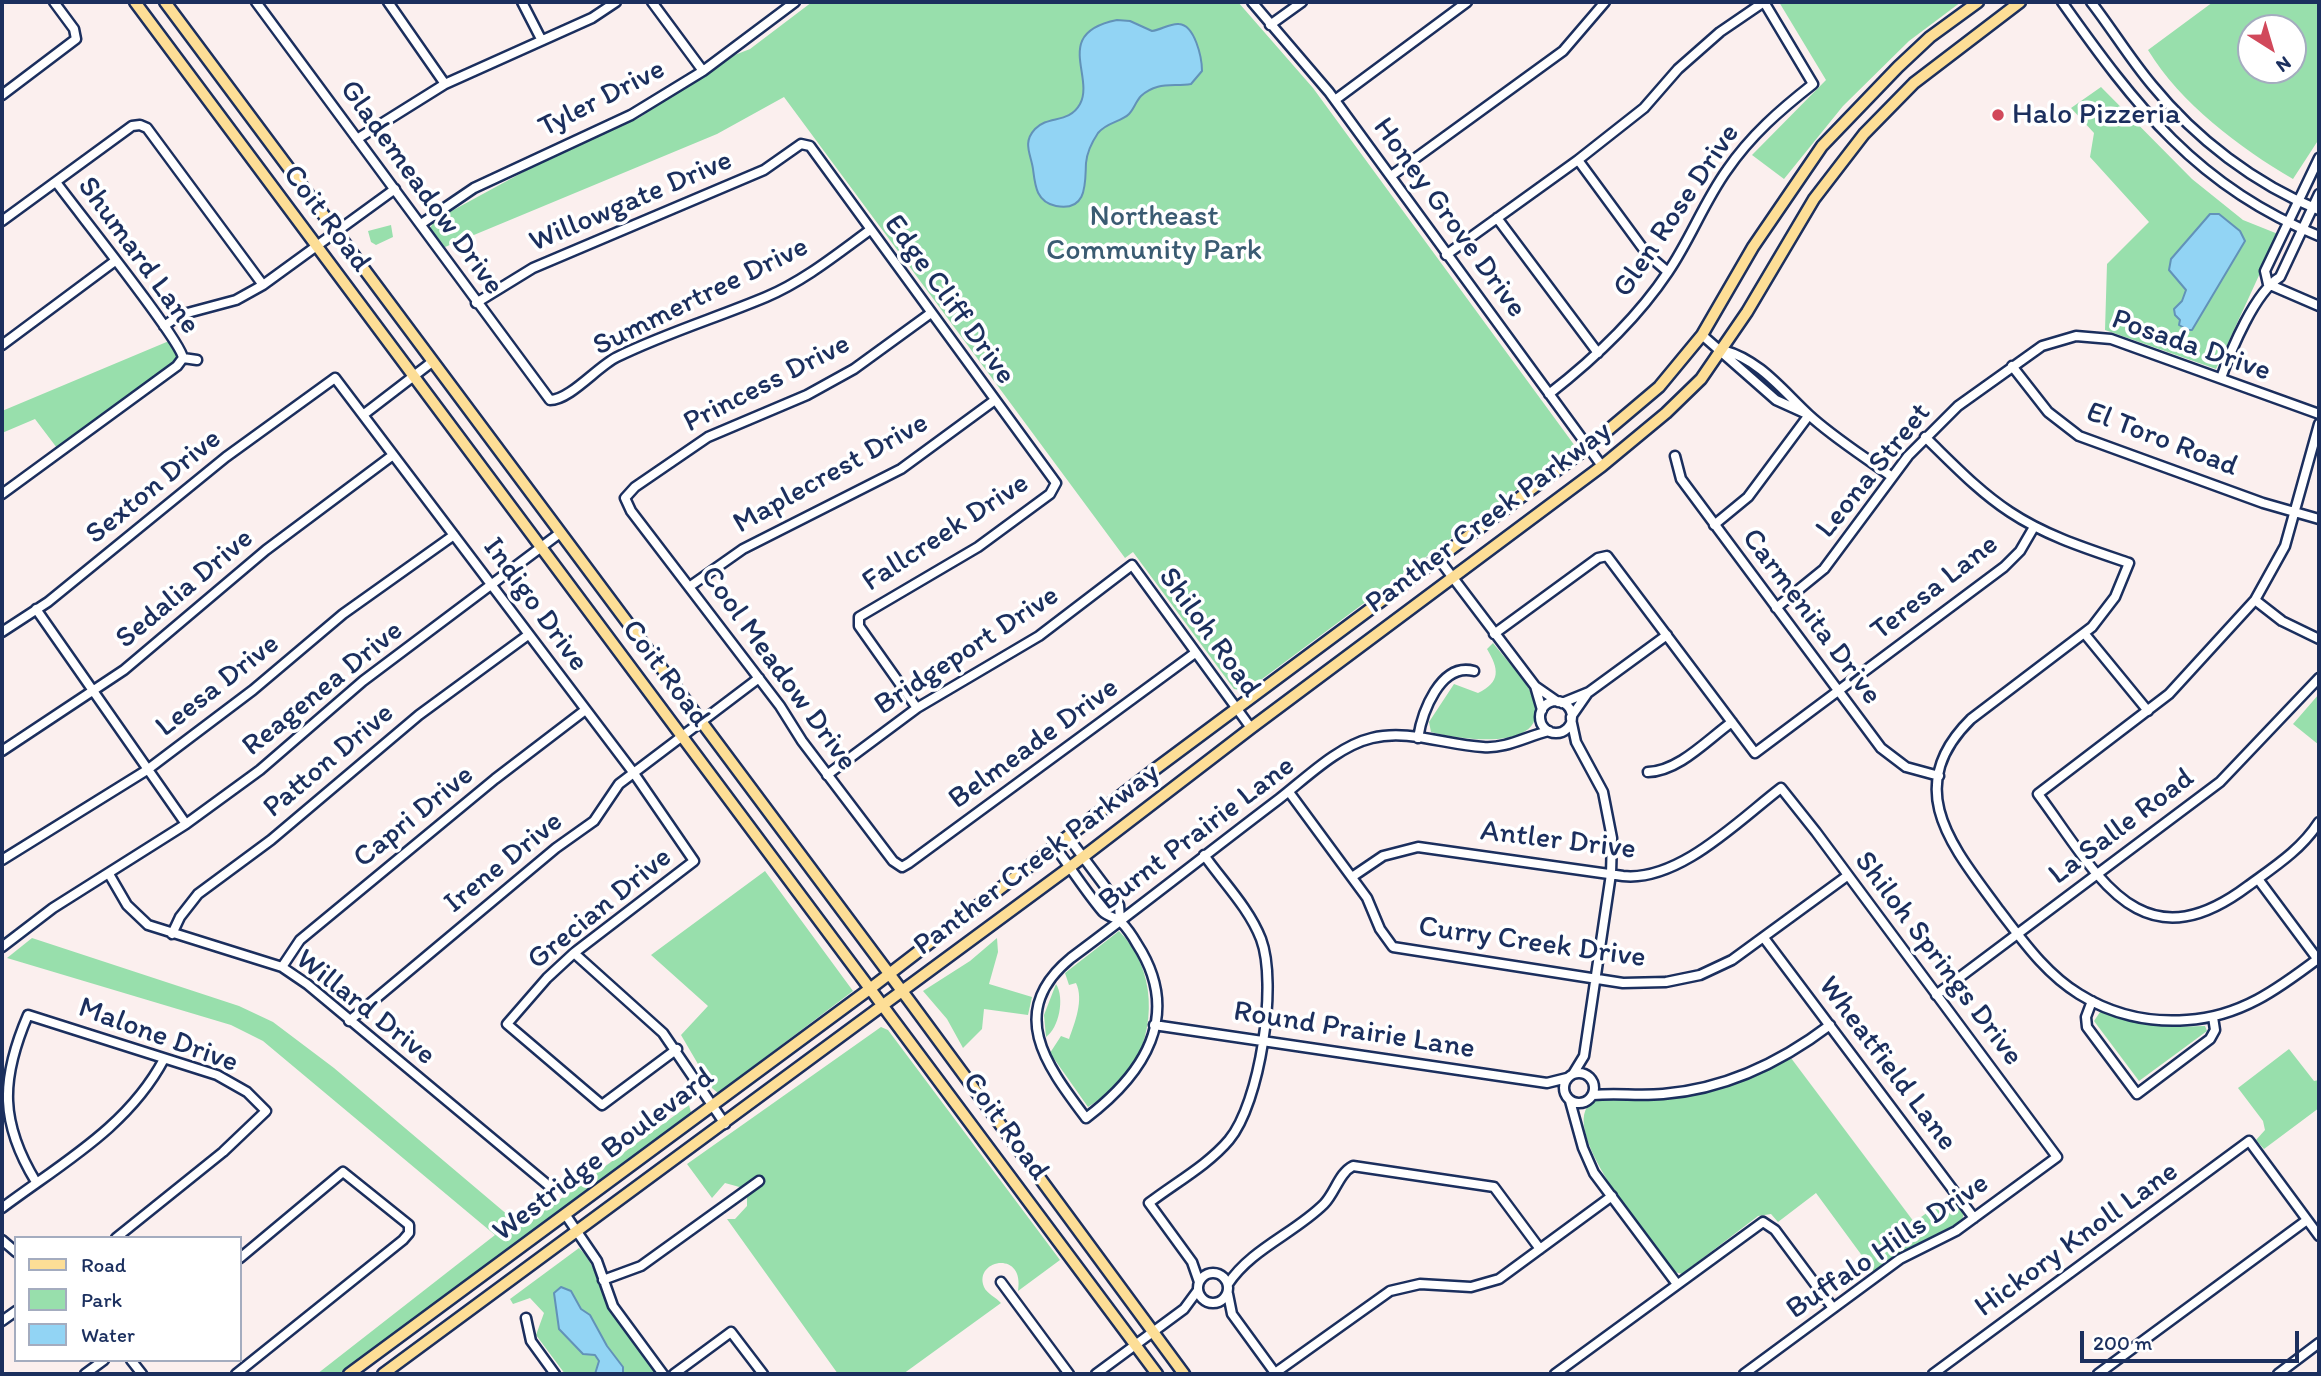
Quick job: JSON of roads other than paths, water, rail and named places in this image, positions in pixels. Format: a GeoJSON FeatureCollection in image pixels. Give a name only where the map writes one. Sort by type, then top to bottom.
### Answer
{"type":"FeatureCollection","features":[{"type":"Feature","properties":{"kind":"main road","name":"Coit Road"},"geometry":{"type":"LineString","coordinates":[[135,2],[1157,1374]]}},
{"type":"Feature","properties":{"kind":"main road","name":"Coit Road"},"geometry":{"type":"LineString","coordinates":[[165,2],[903,992],[1184,1374]]}},
{"type":"Feature","properties":{"kind":"main road","name":"Panther Creek Parkway"},"geometry":{"type":"LineString","coordinates":[[887,972],[1588,447],[1659,387],[1702,335],[1753,247],[1822,146],[1930,37],[1978,2]]}},
{"type":"Feature","properties":{"kind":"main road","name":"Panther Creek Parkway"},"geometry":{"type":"LineString","coordinates":[[903,992],[1602,466],[1675,405],[1701,379],[1722,349],[1814,199],[1864,134],[1914,83],[2021,2]]}},
{"type":"Feature","properties":{"kind":"main road","name":"Westridge Boulevard"},"geometry":{"type":"LineString","coordinates":[[349,1374],[871,988],[887,972]]}},
{"type":"Feature","properties":{"kind":"main road","name":"Westridge Boulevard"},"geometry":{"type":"LineString","coordinates":[[383,1374],[903,992]]}},
{"type":"Feature","properties":{"kind":"street"},"geometry":{"type":"LineString","coordinates":[[2,95],[75,40],[77,35],[54,2]]}},
{"type":"Feature","properties":{"kind":"street","name":"Glademeadow Drive"},"geometry":{"type":"LineString","coordinates":[[256,2],[550,400]]}},
{"type":"Feature","properties":{"kind":"street"},"geometry":{"type":"LineString","coordinates":[[388,2],[445,84]]}},
{"type":"Feature","properties":{"kind":"street"},"geometry":{"type":"LineString","coordinates":[[522,2],[541,39]]}},
{"type":"Feature","properties":{"kind":"street"},"geometry":{"type":"LineString","coordinates":[[357,139],[445,84],[592,18],[616,2]]}},
{"type":"Feature","properties":{"kind":"street"},"geometry":{"type":"LineString","coordinates":[[652,2],[703,71]]}},
{"type":"Feature","properties":{"kind":"street","name":"Tyler Drive"},"geometry":{"type":"LineString","coordinates":[[421,224],[474,188],[631,115],[703,71],[783,5],[795,2]]}},
{"type":"Feature","properties":{"kind":"street","name":"Honey Grove Drive"},"geometry":{"type":"LineString","coordinates":[[1252,2],[1335,100],[1602,466]]}},
{"type":"Feature","properties":{"kind":"street"},"geometry":{"type":"LineString","coordinates":[[1270,25],[1302,2]]}},
{"type":"Feature","properties":{"kind":"street"},"geometry":{"type":"LineString","coordinates":[[1335,100],[1468,2]]}},
{"type":"Feature","properties":{"kind":"street"},"geometry":{"type":"LineString","coordinates":[[1391,176],[1563,51],[1605,2]]}},
{"type":"Feature","properties":{"kind":"street"},"geometry":{"type":"LineString","coordinates":[[1446,255],[1578,160],[1644,108],[1678,69],[1720,33],[1764,2]]}},
{"type":"Feature","properties":{"kind":"street","name":"Glen Rose Drive"},"geometry":{"type":"LineString","coordinates":[[1549,394],[1598,353],[1636,316],[1668,272],[1726,171],[1762,125],[1813,83],[1764,2]]}},
{"type":"Feature","properties":{"kind":"street"},"geometry":{"type":"LineString","coordinates":[[2062,2],[2125,90],[2165,134],[2225,184],[2287,222],[2319,236]]}},
{"type":"Feature","properties":{"kind":"street"},"geometry":{"type":"LineString","coordinates":[[2091,2],[2141,71],[2186,122],[2238,164],[2316,209]]}},
{"type":"Feature","properties":{"kind":"street"},"geometry":{"type":"LineString","coordinates":[[2,221],[138,124],[150,132],[264,285]]}},
{"type":"Feature","properties":{"kind":"street","name":"Edge Cliff Drive"},"geometry":{"type":"LineString","coordinates":[[805,144],[1056,483]]}},
{"type":"Feature","properties":{"kind":"street","name":"Willowgate Drive"},"geometry":{"type":"LineString","coordinates":[[476,303],[533,268],[764,170],[805,144]]}},
{"type":"Feature","properties":{"kind":"street"},"geometry":{"type":"LineString","coordinates":[[2268,284],[2265,271],[2319,158]]}},
{"type":"Feature","properties":{"kind":"street"},"geometry":{"type":"LineString","coordinates":[[1578,160],[1647,254],[1668,272]]}},
{"type":"Feature","properties":{"kind":"street","name":"Shumard Lane"},"geometry":{"type":"LineString","coordinates":[[56,182],[164,326],[182,351],[183,358]]}},
{"type":"Feature","properties":{"kind":"street"},"geometry":{"type":"LineString","coordinates":[[164,326],[180,315],[236,300],[264,285],[395,189]]}},
{"type":"Feature","properties":{"kind":"street"},"geometry":{"type":"LineString","coordinates":[[2221,378],[2237,336],[2268,284],[2280,277],[2302,229],[2316,209],[2319,194]]}},
{"type":"Feature","properties":{"kind":"street"},"geometry":{"type":"LineString","coordinates":[[1497,218],[1598,353]]}},
{"type":"Feature","properties":{"kind":"street","name":"Summertree Drive"},"geometry":{"type":"LineString","coordinates":[[550,400],[561,397],[613,359],[671,331],[768,296],[813,272],[870,230]]}},
{"type":"Feature","properties":{"kind":"street"},"geometry":{"type":"LineString","coordinates":[[2,345],[115,261]]}},
{"type":"Feature","properties":{"kind":"street"},"geometry":{"type":"LineString","coordinates":[[2268,284],[2319,306]]}},
{"type":"Feature","properties":{"kind":"street","name":"Princess Drive"},"geometry":{"type":"LineString","coordinates":[[625,497],[708,437],[807,395],[854,369],[931,313]]}},
{"type":"Feature","properties":{"kind":"street"},"geometry":{"type":"LineString","coordinates":[[1702,335],[1722,349],[1741,355],[1784,387],[1809,415],[1892,477]]}},
{"type":"Feature","properties":{"kind":"street","name":"Posada Drive"},"geometry":{"type":"LineString","coordinates":[[2012,366],[2050,343],[2076,336],[2094,336],[2120,342],[2319,414]]}},
{"type":"Feature","properties":{"kind":"street"},"geometry":{"type":"LineString","coordinates":[[1722,349],[1734,366],[1776,400],[1809,415]]}},
{"type":"Feature","properties":{"kind":"street"},"geometry":{"type":"LineString","coordinates":[[2,494],[177,366],[183,358],[197,360]]}},
{"type":"Feature","properties":{"kind":"street"},"geometry":{"type":"LineString","coordinates":[[363,415],[432,362]]}},
{"type":"Feature","properties":{"kind":"street","name":"Leona Street"},"geometry":{"type":"LineString","coordinates":[[1776,608],[1824,569],[1892,477],[1925,438],[1958,406],[2012,366]]}},
{"type":"Feature","properties":{"kind":"street","name":"El Toro Road"},"geometry":{"type":"LineString","coordinates":[[2012,366],[2048,412],[2079,436],[2295,513],[2319,519]]}},
{"type":"Feature","properties":{"kind":"street","name":"Indigo Drive"},"geometry":{"type":"LineString","coordinates":[[335,379],[584,711],[633,772],[694,861]]}},
{"type":"Feature","properties":{"kind":"street","name":"Sexton Drive"},"geometry":{"type":"LineString","coordinates":[[2,632],[36,609],[226,457],[335,379]]}},
{"type":"Feature","properties":{"kind":"street","name":"Maplecrest Drive"},"geometry":{"type":"LineString","coordinates":[[689,587],[743,549],[901,469],[995,400]]}},
{"type":"Feature","properties":{"kind":"street"},"geometry":{"type":"LineString","coordinates":[[1714,525],[1748,497],[1809,415]]}},
{"type":"Feature","properties":{"kind":"street"},"geometry":{"type":"LineString","coordinates":[[2319,424],[2281,556],[2255,600],[2177,685],[2148,711],[2038,794],[2115,895],[2154,915],[2172,918],[2198,915],[2215,909],[2296,850],[2319,822]]}},
{"type":"Feature","properties":{"kind":"street"},"geometry":{"type":"LineString","coordinates":[[1925,438],[1986,494],[2034,527],[2129,563],[2110,605],[2084,633],[1971,719],[1950,745],[1939,776],[1939,812],[1948,838],[2017,934],[2052,974],[2092,1001],[2115,1011],[2176,1021],[2213,1017],[2265,996],[2319,959],[2258,879]]}},
{"type":"Feature","properties":{"kind":"street","name":"Sedalia Drive"},"geometry":{"type":"LineString","coordinates":[[2,751],[124,670],[266,550],[393,455]]}},
{"type":"Feature","properties":{"kind":"street","name":"Carmenita Drive"},"geometry":{"type":"LineString","coordinates":[[1675,456],[1681,479],[1714,525],[1838,691],[1892,758],[1913,770],[1939,776]]}},
{"type":"Feature","properties":{"kind":"street","name":"Fallcreek Drive"},"geometry":{"type":"LineString","coordinates":[[917,708],[859,626],[858,620],[868,610],[978,547],[1051,494],[1056,483]]}},
{"type":"Feature","properties":{"kind":"street","name":"Cool Meadow Drive"},"geometry":{"type":"LineString","coordinates":[[625,497],[631,511],[759,678],[827,775],[899,866]]}},
{"type":"Feature","properties":{"kind":"street","name":"Teresa Lane"},"geometry":{"type":"LineString","coordinates":[[1732,722],[1755,753],[2010,562],[2034,527]]}},
{"type":"Feature","properties":{"kind":"street","name":"Reagenea Drive"},"geometry":{"type":"LineString","coordinates":[[2,947],[53,908],[186,824],[260,770],[363,681],[560,533]]}},
{"type":"Feature","properties":{"kind":"street","name":"Leesa Drive"},"geometry":{"type":"LineString","coordinates":[[2,860],[147,770],[253,690],[343,614],[454,535]]}},
{"type":"Feature","properties":{"kind":"street"},"geometry":{"type":"LineString","coordinates":[[1494,634],[1605,556],[1615,563],[1732,722],[1675,765],[1660,772],[1647,772]]}},
{"type":"Feature","properties":{"kind":"street"},"geometry":{"type":"LineString","coordinates":[[1438,558],[1535,686],[1560,702],[1571,718],[1576,742],[1598,780],[1606,803],[1612,838],[1611,874],[1584,1056],[1592,1080],[1590,1098],[1577,1122]]}},
{"type":"Feature","properties":{"kind":"street","name":"Shiloh Road"},"geometry":{"type":"LineString","coordinates":[[1132,565],[1251,728]]}},
{"type":"Feature","properties":{"kind":"street","name":"Bridgeport Drive"},"geometry":{"type":"LineString","coordinates":[[827,775],[917,708],[1039,636],[1132,565]]}},
{"type":"Feature","properties":{"kind":"street"},"geometry":{"type":"LineString","coordinates":[[2255,600],[2282,621],[2319,639]]}},
{"type":"Feature","properties":{"kind":"street"},"geometry":{"type":"LineString","coordinates":[[36,609],[186,824]]}},
{"type":"Feature","properties":{"kind":"street"},"geometry":{"type":"LineString","coordinates":[[2084,633],[2148,711]]}},
{"type":"Feature","properties":{"kind":"street","name":"Patton Drive"},"geometry":{"type":"LineString","coordinates":[[172,934],[180,917],[198,894],[271,840],[419,715],[528,635]]}},
{"type":"Feature","properties":{"kind":"street"},"geometry":{"type":"LineString","coordinates":[[1542,710],[1548,703],[1560,702],[1589,692],[1667,635]]}},
{"type":"Feature","properties":{"kind":"street","name":"Belmeade Drive"},"geometry":{"type":"LineString","coordinates":[[899,866],[904,867],[921,855],[1195,653]]}},
{"type":"Feature","properties":{"kind":"street"},"geometry":{"type":"LineString","coordinates":[[1418,738],[1426,706],[1440,686],[1452,675],[1466,669],[1474,671]]}},
{"type":"Feature","properties":{"kind":"street","name":"Irene Drive"},"geometry":{"type":"LineString","coordinates":[[349,1021],[556,848],[594,821],[619,784],[633,772],[759,678]]}},
{"type":"Feature","properties":{"kind":"street","name":"La Salle Road"},"geometry":{"type":"LineString","coordinates":[[1936,995],[2231,772],[2319,678]]}},
{"type":"Feature","properties":{"kind":"street"},"geometry":{"type":"LineString","coordinates":[[1530,736],[1540,720],[1542,710],[1535,686]]}},
{"type":"Feature","properties":{"kind":"street"},"geometry":{"type":"LineString","coordinates":[[1553,732],[1567,728],[1589,692]]}},
{"type":"Feature","properties":{"kind":"street","name":"Capri Drive"},"geometry":{"type":"LineString","coordinates":[[282,967],[300,940],[495,779],[584,711]]}},
{"type":"Feature","properties":{"kind":"street"},"geometry":{"type":"LineString","coordinates":[[1540,720],[1553,732],[1576,742]]}},
{"type":"Feature","properties":{"kind":"street","name":"Burnt Prairie Lane"},"geometry":{"type":"LineString","coordinates":[[1154,1025],[1147,1051],[1134,1075],[1116,1095],[1086,1118],[1045,1060],[1038,1037],[1038,1012],[1045,989],[1059,969],[1204,855],[1343,752],[1364,740],[1388,735],[1491,747],[1553,732]]}},
{"type":"Feature","properties":{"kind":"street","name":"Antler Drive"},"geometry":{"type":"LineString","coordinates":[[1352,877],[1382,856],[1418,847],[1611,874],[1645,876],[1672,868],[1782,788]]}},
{"type":"Feature","properties":{"kind":"street","name":"Shiloh Springs Drive"},"geometry":{"type":"LineString","coordinates":[[1782,788],[2057,1157]]}},
{"type":"Feature","properties":{"kind":"street"},"geometry":{"type":"LineString","coordinates":[[1289,792],[1352,877]]}},
{"type":"Feature","properties":{"kind":"street"},"geometry":{"type":"LineString","coordinates":[[1068,837],[1119,905],[1120,921]]}},
{"type":"Feature","properties":{"kind":"street"},"geometry":{"type":"LineString","coordinates":[[1055,847],[1105,914],[1120,921],[1138,945],[1150,970],[1155,997],[1154,1025]]}},
{"type":"Feature","properties":{"kind":"street"},"geometry":{"type":"LineString","coordinates":[[1204,855],[1251,920],[1264,947],[1269,987],[1261,1041],[1252,1097],[1236,1131],[1209,1158],[1149,1203],[1192,1262],[1198,1286],[1211,1303],[1231,1314],[1275,1373],[1390,1291],[1420,1284],[1463,1288],[1486,1284],[1504,1275],[1612,1196]]}},
{"type":"Feature","properties":{"kind":"street","name":"Grecian Drive"},"geometry":{"type":"LineString","coordinates":[[677,1049],[602,1105],[508,1024],[547,978],[574,953],[694,861]]}},
{"type":"Feature","properties":{"kind":"street","name":"Willard Drive"},"geometry":{"type":"LineString","coordinates":[[110,874],[127,905],[148,925],[282,967],[307,984],[548,1185]]}},
{"type":"Feature","properties":{"kind":"street","name":"Curry Creek Drive"},"geometry":{"type":"LineString","coordinates":[[1352,877],[1367,898],[1390,945],[1595,979],[1643,984],[1689,978],[1732,960],[1847,876]]}},
{"type":"Feature","properties":{"kind":"street","name":"Wheatfield Lane"},"geometry":{"type":"LineString","coordinates":[[1764,938],[1974,1218]]}},
{"type":"Feature","properties":{"kind":"street"},"geometry":{"type":"LineString","coordinates":[[574,953],[650,1018],[677,1049],[725,1124]]}},
{"type":"Feature","properties":{"kind":"street"},"geometry":{"type":"LineString","coordinates":[[2092,1001],[2086,1017],[2087,1027],[2137,1094],[2210,1040],[2214,1030],[2213,1017]]}},
{"type":"Feature","properties":{"kind":"street","name":"Malone Drive"},"geometry":{"type":"LineString","coordinates":[[36,1182],[7,1135],[4,1106],[5,1074],[28,1015],[217,1075],[247,1092],[266,1111],[223,1152],[118,1236]]}},
{"type":"Feature","properties":{"kind":"street","name":"Round Prairie Lane"},"geometry":{"type":"LineString","coordinates":[[1154,1025],[1547,1083],[1570,1076]]}},
{"type":"Feature","properties":{"kind":"street"},"geometry":{"type":"LineString","coordinates":[[1568,1098],[1579,1104],[1590,1098],[1616,1093],[1675,1093],[1726,1082],[1775,1062],[1830,1025]]}},
{"type":"Feature","properties":{"kind":"street"},"geometry":{"type":"LineString","coordinates":[[1584,1056],[1563,1086],[1577,1122],[1586,1157],[1676,1284]]}},
{"type":"Feature","properties":{"kind":"street"},"geometry":{"type":"LineString","coordinates":[[2,1208],[123,1118],[149,1087],[164,1059]]}},
{"type":"Feature","properties":{"kind":"street"},"geometry":{"type":"LineString","coordinates":[[1570,1076],[1581,1073],[1616,1093]]}},
{"type":"Feature","properties":{"kind":"street","name":"Round Prairie Lane"},"geometry":{"type":"LineString","coordinates":[[1547,1083],[1568,1098]]}},
{"type":"Feature","properties":{"kind":"street","name":"Hickory Knoll Lane"},"geometry":{"type":"LineString","coordinates":[[1933,1374],[2249,1141],[2307,1220]]}},
{"type":"Feature","properties":{"kind":"street","name":"Buffalo Hills Drive"},"geometry":{"type":"LineString","coordinates":[[1744,1374],[1905,1255],[1950,1235],[2057,1157]]}},
{"type":"Feature","properties":{"kind":"street"},"geometry":{"type":"LineString","coordinates":[[1231,1314],[1228,1284],[1239,1269],[1324,1204],[1348,1168],[1356,1166],[1494,1187],[1540,1249]]}},
{"type":"Feature","properties":{"kind":"street"},"geometry":{"type":"LineString","coordinates":[[236,1374],[409,1233],[403,1218],[343,1172],[242,1256]]}},
{"type":"Feature","properties":{"kind":"street"},"geometry":{"type":"LineString","coordinates":[[603,1280],[641,1266],[759,1181]]}},
{"type":"Feature","properties":{"kind":"street"},"geometry":{"type":"LineString","coordinates":[[565,1214],[597,1261],[613,1306],[663,1374]]}},
{"type":"Feature","properties":{"kind":"street"},"geometry":{"type":"LineString","coordinates":[[2098,1374],[2307,1220],[2319,1236]]}},
{"type":"Feature","properties":{"kind":"street"},"geometry":{"type":"LineString","coordinates":[[1555,1374],[1755,1225],[1766,1223],[1775,1230],[1833,1308]]}},
{"type":"Feature","properties":{"kind":"street"},"geometry":{"type":"LineString","coordinates":[[1192,1262],[1228,1284]]}},
{"type":"Feature","properties":{"kind":"street"},"geometry":{"type":"LineString","coordinates":[[1096,1374],[1184,1309],[1198,1286],[1214,1273],[1239,1269]]}},
{"type":"Feature","properties":{"kind":"street"},"geometry":{"type":"LineString","coordinates":[[1001,1282],[1069,1374]]}},
{"type":"Feature","properties":{"kind":"street"},"geometry":{"type":"LineString","coordinates":[[1184,1309],[1211,1303],[1228,1294]]}},
{"type":"Feature","properties":{"kind":"street"},"geometry":{"type":"LineString","coordinates":[[526,1318],[531,1341],[555,1374]]}},
{"type":"Feature","properties":{"kind":"street"},"geometry":{"type":"LineString","coordinates":[[674,1374],[731,1332],[763,1374]]}},
{"type":"Feature","properties":{"kind":"street"},"geometry":{"type":"LineString","coordinates":[[2278,1374],[2319,1343]]}},
{"type":"Feature","properties":{"kind":"street"},"geometry":{"type":"LineString","coordinates":[[85,1374],[101,1362]]}},
{"type":"Feature","properties":{"kind":"water"},"geometry":{"type":"Polygon","coordinates":[[[1117,20],[1130,21],[1152,31],[1176,24],[1185,26],[1196,43],[1202,71],[1191,84],[1159,86],[1147,91],[1129,114],[1102,129],[1089,151],[1085,187],[1079,200],[1066,207],[1049,204],[1040,197],[1036,187],[1028,149],[1029,139],[1040,125],[1070,114],[1080,104],[1083,93],[1081,45],[1086,35],[1097,26],[1117,20]]]}},
{"type":"Feature","properties":{"kind":"water"},"geometry":{"type":"Polygon","coordinates":[[[2210,214],[2219,214],[2240,231],[2245,241],[2192,330],[2188,330],[2179,325],[2180,320],[2175,315],[2174,309],[2182,301],[2186,290],[2169,270],[2171,259],[2210,214]]]}},
{"type":"Feature","properties":{"kind":"water"},"geometry":{"type":"Polygon","coordinates":[[[561,1287],[571,1291],[581,1309],[590,1315],[607,1346],[623,1367],[623,1374],[595,1374],[599,1361],[595,1355],[583,1354],[559,1329],[554,1293],[561,1287]]]}},
{"type":"Feature","properties":{"kind":"place","name":"Halo Pizzeria"},"geometry":{"type":"Point","coordinates":[1998,115]}},
{"type":"Feature","properties":{"kind":"park label","name":"Northeast Community Park"},"geometry":{"type":"Point","coordinates":[1154,234]}}]}
